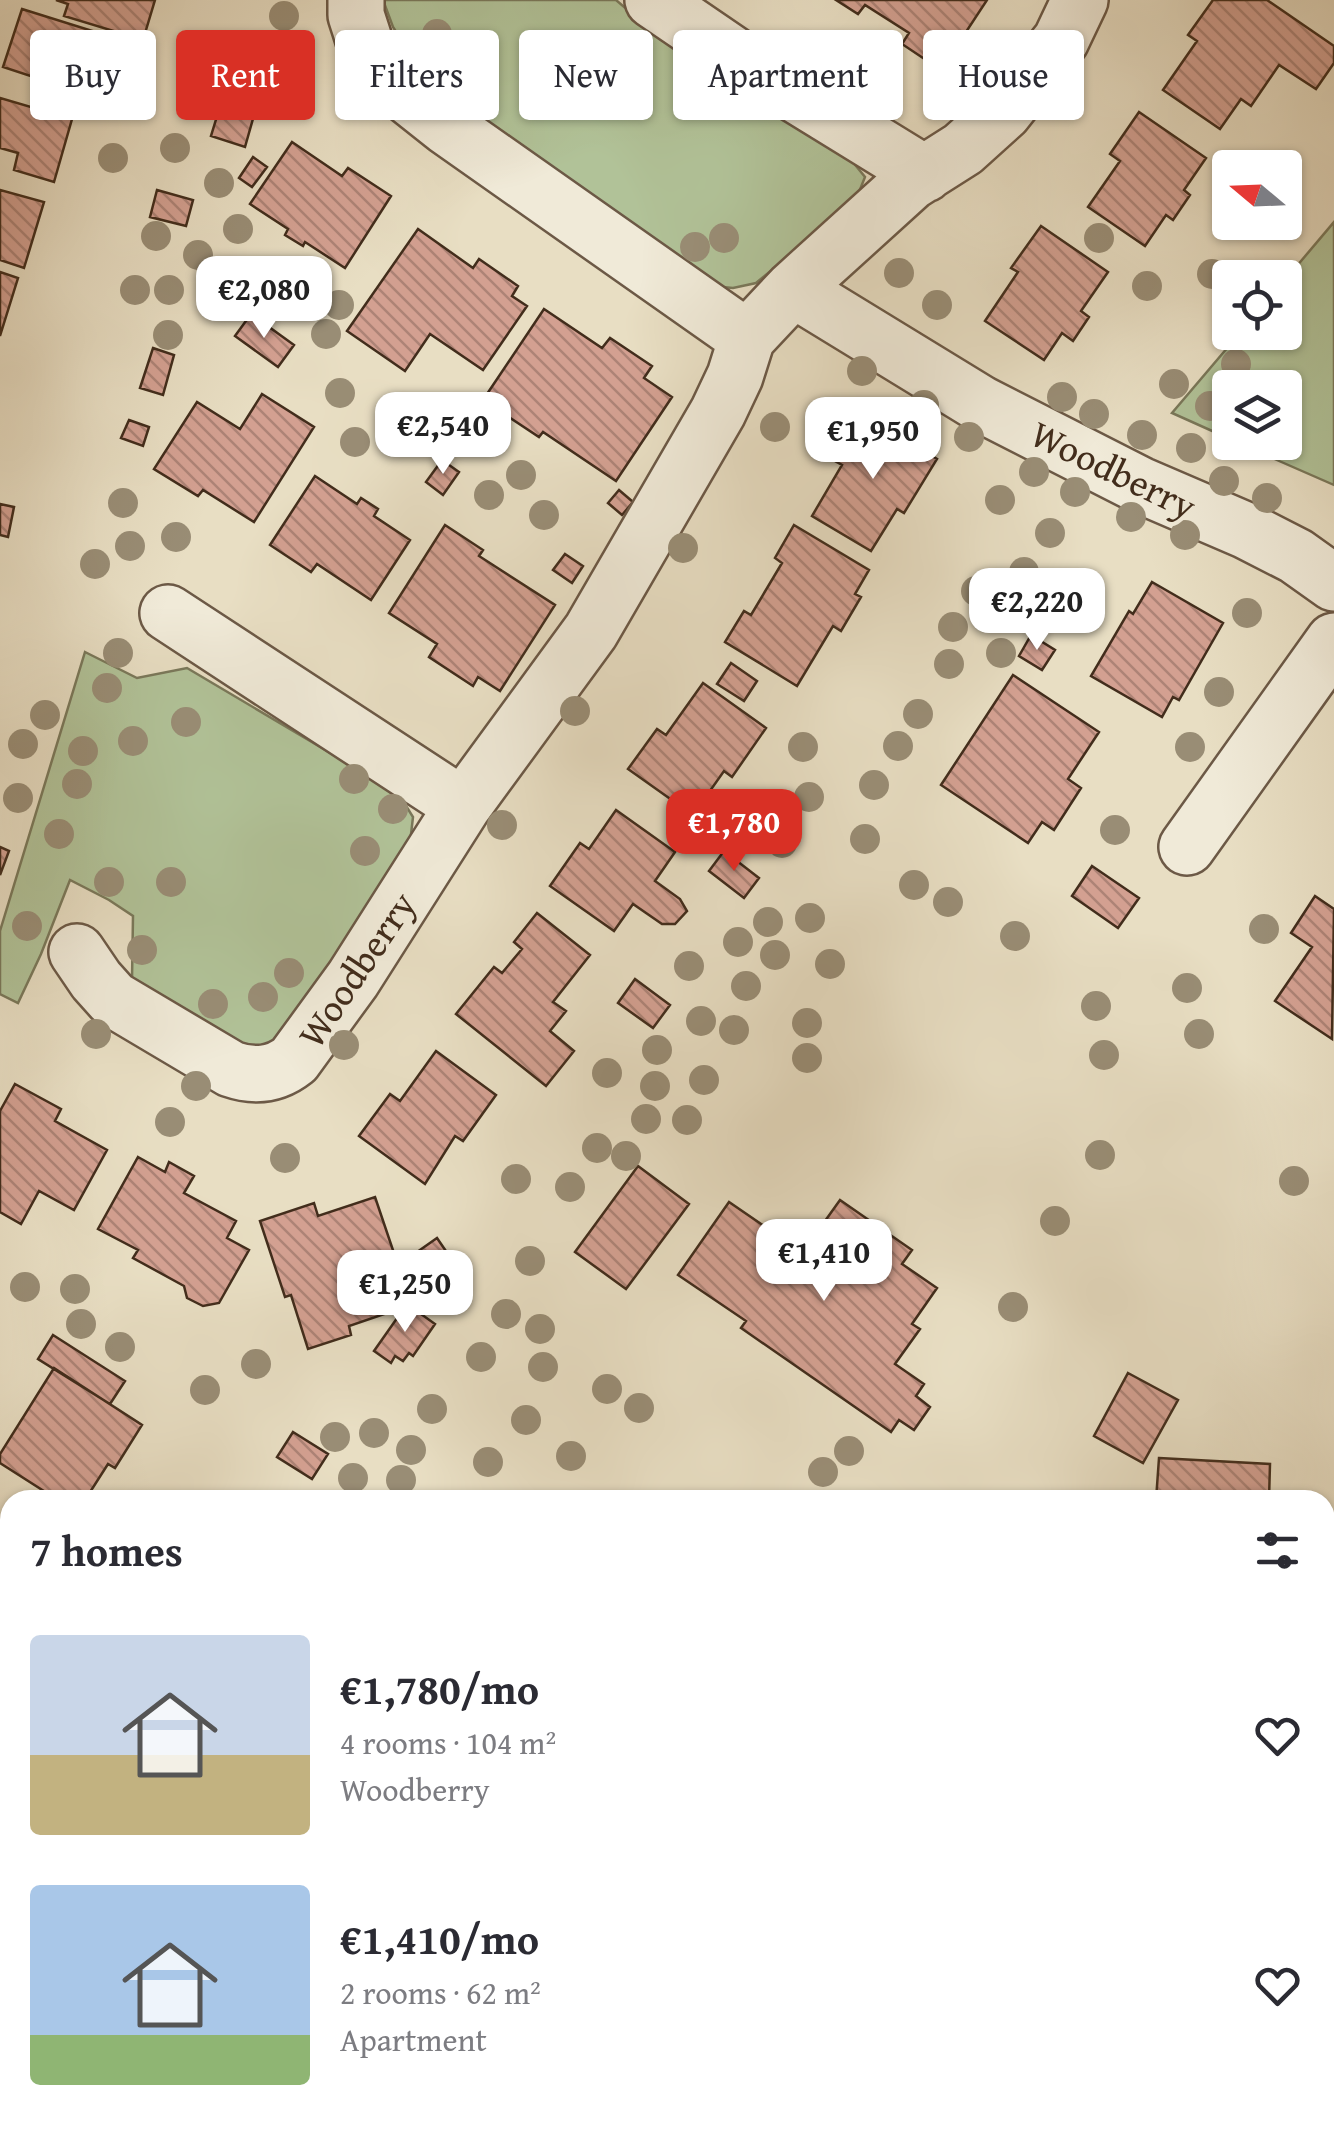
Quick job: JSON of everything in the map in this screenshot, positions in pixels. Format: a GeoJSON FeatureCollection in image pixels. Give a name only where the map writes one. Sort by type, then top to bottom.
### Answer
{"type":"FeatureCollection","features":[{"type":"Feature","properties":{"kind":"street"},"geometry":{"type":"LineString","coordinates":[[356,0],[356,14],[367,49],[384,76],[476,147],[747,338]]}},
{"type":"Feature","properties":{"kind":"street"},"geometry":{"type":"LineString","coordinates":[[653,0],[750,67],[924,174]]}},
{"type":"Feature","properties":{"kind":"street","name":"Woodberry"},"geometry":{"type":"LineString","coordinates":[[77,952],[113,999],[231,1069],[265,1074],[294,1060],[353,980],[464,806],[591,631],[718,412],[747,338],[793,289],[911,182],[963,149],[1004,112],[1062,40],[1080,0]]}},
{"type":"Feature","properties":{"kind":"street","name":"Woodberry"},"geometry":{"type":"LineString","coordinates":[[793,289],[981,404],[1140,485],[1247,531],[1296,556],[1334,583]]}},
{"type":"Feature","properties":{"kind":"street"},"geometry":{"type":"LineString","coordinates":[[168,612],[464,806]]}},
{"type":"Feature","properties":{"kind":"street"},"geometry":{"type":"LineString","coordinates":[[1187,848],[1334,642]]}},
{"type":"Feature","properties":{"kind":"green space"},"geometry":{"type":"Polygon","coordinates":[[[383,0],[616,0],[673,44],[673,120],[784,120],[852,161],[865,177],[845,209],[756,283],[733,288],[712,286],[478,120],[499,120],[499,30],[393,27],[383,0]]]}},
{"type":"Feature","properties":{"kind":"green space"},"geometry":{"type":"Polygon","coordinates":[[[1334,222],[1334,485],[1277,460],[1302,460],[1302,370],[1212,370],[1212,431],[1172,413],[1226,350],[1302,350],[1302,260],[1334,222]]]}},
{"type":"Feature","properties":{"kind":"green space"},"geometry":{"type":"Polygon","coordinates":[[[85,652],[137,678],[187,668],[398,793],[413,817],[410,843],[302,1014],[266,1048],[238,1047],[132,980],[133,916],[70,880],[18,1003],[0,994],[0,931],[85,652]]]}},
{"type":"Feature","properties":{"kind":"building"},"geometry":{"type":"Polygon","coordinates":[[[56,0],[155,0],[146,30],[110,30],[64,16],[68,4],[56,0]]]}},
{"type":"Feature","properties":{"kind":"building"},"geometry":{"type":"Polygon","coordinates":[[[836,0],[987,0],[967,30],[923,30],[923,58],[903,45],[909,33],[865,5],[858,14],[836,0]]]}},
{"type":"Feature","properties":{"kind":"building"},"geometry":{"type":"Polygon","coordinates":[[[1213,0],[1267,0],[1334,46],[1334,63],[1316,89],[1279,65],[1251,106],[1241,99],[1220,129],[1163,90],[1197,41],[1188,35],[1213,0]]]}},
{"type":"Feature","properties":{"kind":"building"},"geometry":{"type":"Polygon","coordinates":[[[22,9],[89,30],[30,30],[30,76],[3,67],[22,9]]]}},
{"type":"Feature","properties":{"kind":"building"},"geometry":{"type":"Polygon","coordinates":[[[0,98],[30,107],[30,120],[72,120],[54,182],[14,170],[18,153],[0,148],[0,98]]]}},
{"type":"Feature","properties":{"kind":"building"},"geometry":{"type":"Polygon","coordinates":[[[1139,112],[1206,158],[1184,190],[1190,195],[1173,220],[1166,215],[1145,246],[1088,207],[1120,161],[1110,154],[1139,112]]]}},
{"type":"Feature","properties":{"kind":"building"},"geometry":{"type":"Polygon","coordinates":[[[216,120],[253,120],[245,147],[211,136],[216,120]]]}},
{"type":"Feature","properties":{"kind":"building"},"geometry":{"type":"Polygon","coordinates":[[[292,142],[342,176],[348,168],[391,196],[345,268],[305,242],[303,246],[285,235],[288,229],[250,204],[292,142]]]}},
{"type":"Feature","properties":{"kind":"building"},"geometry":{"type":"Polygon","coordinates":[[[253,157],[267,167],[252,187],[239,178],[253,157]]]}},
{"type":"Feature","properties":{"kind":"building"},"geometry":{"type":"Polygon","coordinates":[[[0,190],[44,202],[24,268],[0,260],[0,190]]]}},
{"type":"Feature","properties":{"kind":"building"},"geometry":{"type":"Polygon","coordinates":[[[157,190],[193,200],[186,226],[150,217],[157,190]]]}},
{"type":"Feature","properties":{"kind":"building"},"geometry":{"type":"Polygon","coordinates":[[[1041,226],[1108,272],[1081,311],[1089,317],[1073,341],[1062,333],[1044,360],[985,321],[1018,272],[1011,268],[1041,226]]]}},
{"type":"Feature","properties":{"kind":"building"},"geometry":{"type":"Polygon","coordinates":[[[418,229],[473,268],[479,259],[518,286],[512,296],[527,306],[483,370],[430,334],[405,371],[347,331],[418,229]]]}},
{"type":"Feature","properties":{"kind":"building"},"geometry":{"type":"Polygon","coordinates":[[[0,272],[18,278],[0,336],[0,272]]]}},
{"type":"Feature","properties":{"kind":"building"},"geometry":{"type":"Polygon","coordinates":[[[544,309],[602,348],[610,338],[652,366],[644,378],[672,397],[616,481],[543,432],[539,437],[483,400],[544,309]]]}},
{"type":"Feature","properties":{"kind":"building"},"geometry":{"type":"Polygon","coordinates":[[[251,314],[294,345],[278,367],[235,336],[251,314]]]}},
{"type":"Feature","properties":{"kind":"building"},"geometry":{"type":"Polygon","coordinates":[[[153,348],[174,355],[163,395],[140,388],[153,348]]]}},
{"type":"Feature","properties":{"kind":"building"},"geometry":{"type":"Polygon","coordinates":[[[262,394],[314,427],[254,522],[203,490],[198,496],[154,469],[197,402],[240,429],[262,394]]]}},
{"type":"Feature","properties":{"kind":"building"},"geometry":{"type":"Polygon","coordinates":[[[863,414],[937,459],[904,513],[897,509],[871,551],[812,516],[842,465],[835,461],[863,414]]]}},
{"type":"Feature","properties":{"kind":"building"},"geometry":{"type":"Polygon","coordinates":[[[129,420],[149,427],[143,446],[121,438],[129,420]]]}},
{"type":"Feature","properties":{"kind":"building"},"geometry":{"type":"Polygon","coordinates":[[[442,460],[459,472],[443,495],[426,482],[442,460]]]}},
{"type":"Feature","properties":{"kind":"building"},"geometry":{"type":"Polygon","coordinates":[[[315,476],[357,504],[361,498],[378,509],[374,516],[410,540],[371,600],[317,564],[311,572],[270,545],[315,476]]]}},
{"type":"Feature","properties":{"kind":"building"},"geometry":{"type":"Polygon","coordinates":[[[619,490],[633,502],[622,515],[608,503],[619,490]]]}},
{"type":"Feature","properties":{"kind":"building"},"geometry":{"type":"Polygon","coordinates":[[[0,504],[14,507],[8,537],[0,535],[0,504]]]}},
{"type":"Feature","properties":{"kind":"building"},"geometry":{"type":"Polygon","coordinates":[[[445,525],[483,550],[479,556],[555,605],[500,691],[478,677],[473,686],[429,657],[437,644],[389,613],[445,525]]]}},
{"type":"Feature","properties":{"kind":"building"},"geometry":{"type":"Polygon","coordinates":[[[794,525],[869,570],[855,594],[861,597],[841,631],[833,626],[797,686],[725,642],[744,611],[751,615],[782,563],[775,558],[794,525]]]}},
{"type":"Feature","properties":{"kind":"building"},"geometry":{"type":"Polygon","coordinates":[[[565,554],[583,566],[572,583],[553,570],[565,554]]]}},
{"type":"Feature","properties":{"kind":"building"},"geometry":{"type":"Polygon","coordinates":[[[1152,582],[1223,623],[1179,700],[1173,697],[1162,717],[1091,676],[1129,611],[1133,614],[1152,582]]]}},
{"type":"Feature","properties":{"kind":"building"},"geometry":{"type":"Polygon","coordinates":[[[1031,635],[1055,650],[1042,670],[1019,656],[1031,635]]]}},
{"type":"Feature","properties":{"kind":"building"},"geometry":{"type":"Polygon","coordinates":[[[731,663],[757,681],[744,701],[717,684],[731,663]]]}},
{"type":"Feature","properties":{"kind":"building"},"geometry":{"type":"Polygon","coordinates":[[[1013,675],[1099,732],[1068,779],[1081,788],[1054,830],[1042,822],[1028,843],[941,785],[1013,675]]]}},
{"type":"Feature","properties":{"kind":"building"},"geometry":{"type":"Polygon","coordinates":[[[703,683],[766,728],[732,777],[724,771],[693,815],[628,769],[657,729],[666,735],[703,683]]]}},
{"type":"Feature","properties":{"kind":"building"},"geometry":{"type":"Polygon","coordinates":[[[616,810],[675,852],[655,881],[680,899],[687,911],[675,924],[662,924],[633,904],[614,931],[550,886],[580,843],[589,849],[616,810]]]}},
{"type":"Feature","properties":{"kind":"building"},"geometry":{"type":"Polygon","coordinates":[[[0,847],[9,851],[0,875],[0,847]]]}},
{"type":"Feature","properties":{"kind":"building"},"geometry":{"type":"Polygon","coordinates":[[[724,851],[759,878],[744,898],[709,871],[724,851]]]}},
{"type":"Feature","properties":{"kind":"building"},"geometry":{"type":"Polygon","coordinates":[[[1092,866],[1139,898],[1118,928],[1072,896],[1092,866]]]}},
{"type":"Feature","properties":{"kind":"building"},"geometry":{"type":"Polygon","coordinates":[[[1315,896],[1334,909],[1332,1039],[1275,1001],[1312,947],[1291,933],[1315,896]]]}},
{"type":"Feature","properties":{"kind":"building"},"geometry":{"type":"Polygon","coordinates":[[[537,913],[590,955],[553,1002],[566,1011],[550,1031],[574,1051],[546,1086],[456,1014],[494,967],[502,973],[522,949],[514,942],[537,913]]]}},
{"type":"Feature","properties":{"kind":"building"},"geometry":{"type":"Polygon","coordinates":[[[635,979],[670,1005],[653,1028],[618,1003],[635,979]]]}},
{"type":"Feature","properties":{"kind":"building"},"geometry":{"type":"Polygon","coordinates":[[[436,1051],[496,1095],[463,1141],[455,1136],[425,1184],[359,1136],[390,1094],[400,1101],[436,1051]]]}},
{"type":"Feature","properties":{"kind":"building"},"geometry":{"type":"Polygon","coordinates":[[[15,1084],[61,1109],[55,1121],[107,1150],[74,1210],[39,1191],[21,1224],[0,1212],[0,1111],[15,1084]]]}},
{"type":"Feature","properties":{"kind":"building"},"geometry":{"type":"Polygon","coordinates":[[[138,1157],[165,1172],[169,1162],[194,1176],[184,1193],[236,1221],[227,1238],[249,1250],[219,1303],[203,1306],[187,1298],[184,1286],[133,1258],[138,1250],[98,1229],[138,1157]]]}},
{"type":"Feature","properties":{"kind":"building"},"geometry":{"type":"Polygon","coordinates":[[[638,1166],[689,1204],[626,1289],[575,1252],[638,1166]]]}},
{"type":"Feature","properties":{"kind":"building"},"geometry":{"type":"Polygon","coordinates":[[[375,1197],[398,1265],[386,1269],[399,1309],[349,1326],[351,1335],[308,1349],[291,1295],[285,1297],[260,1221],[314,1203],[318,1216],[375,1197]]]}},
{"type":"Feature","properties":{"kind":"building"},"geometry":{"type":"Polygon","coordinates":[[[840,1200],[912,1250],[902,1264],[937,1288],[912,1324],[920,1329],[895,1364],[924,1384],[916,1396],[930,1407],[914,1430],[899,1420],[891,1432],[741,1328],[746,1321],[678,1275],[729,1202],[796,1248],[798,1244],[805,1249],[840,1200]]]}},
{"type":"Feature","properties":{"kind":"building"},"geometry":{"type":"Polygon","coordinates":[[[437,1238],[465,1279],[428,1306],[400,1264],[437,1238]]]}},
{"type":"Feature","properties":{"kind":"building"},"geometry":{"type":"Polygon","coordinates":[[[407,1304],[435,1324],[413,1356],[409,1353],[403,1361],[395,1356],[391,1363],[374,1351],[407,1304]]]}},
{"type":"Feature","properties":{"kind":"building"},"geometry":{"type":"Polygon","coordinates":[[[53,1335],[125,1381],[110,1404],[38,1359],[53,1335]]]}},
{"type":"Feature","properties":{"kind":"building"},"geometry":{"type":"Polygon","coordinates":[[[54,1368],[142,1425],[115,1468],[108,1464],[91,1490],[42,1490],[0,1463],[0,1454],[54,1368]]]}},
{"type":"Feature","properties":{"kind":"building"},"geometry":{"type":"Polygon","coordinates":[[[1128,1373],[1178,1400],[1143,1463],[1094,1436],[1128,1373]]]}},
{"type":"Feature","properties":{"kind":"building"},"geometry":{"type":"Polygon","coordinates":[[[293,1432],[328,1454],[312,1479],[277,1457],[293,1432]]]}},
{"type":"Feature","properties":{"kind":"building"},"geometry":{"type":"Polygon","coordinates":[[[1159,1458],[1270,1464],[1269,1490],[1157,1490],[1159,1458]]]}}]}
